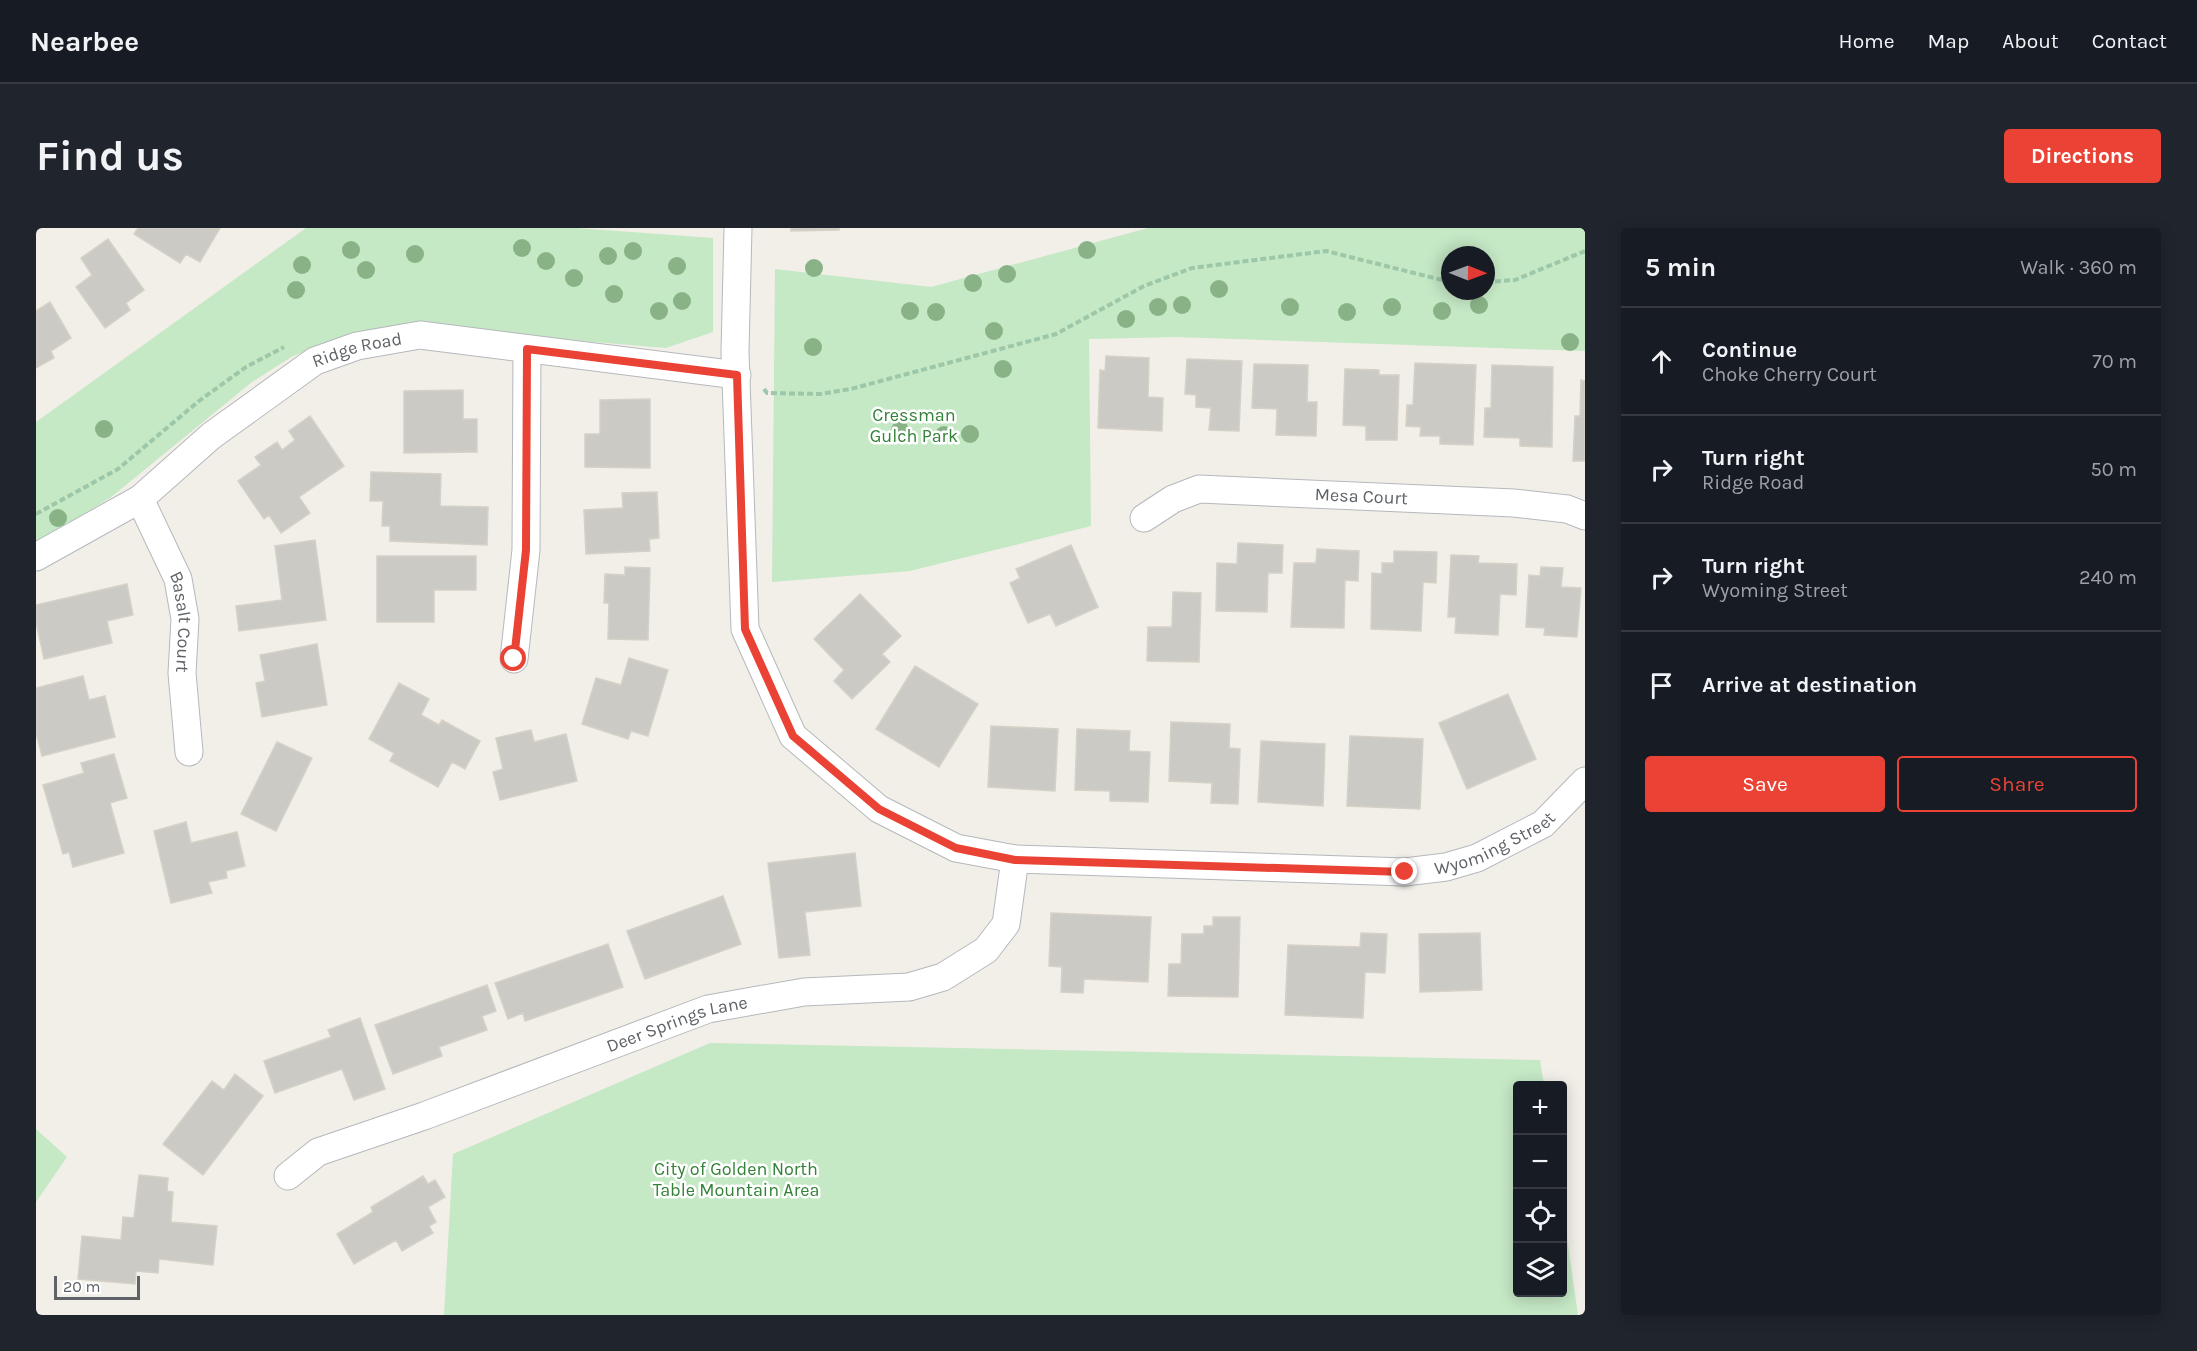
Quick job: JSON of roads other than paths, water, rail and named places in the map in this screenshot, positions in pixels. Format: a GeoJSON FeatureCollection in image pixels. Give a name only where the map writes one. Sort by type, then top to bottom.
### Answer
{"type":"FeatureCollection","features":[{"type":"Feature","properties":{"kind":"street","name":"Wyoming Street"},"geometry":{"type":"LineString","coordinates":[[738,228],[735,352],[745,629],[793,736],[879,809],[956,848],[1015,860],[1405,872],[1446,867],[1477,858],[1543,824],[1585,781]]}},
{"type":"Feature","properties":{"kind":"street","name":"Ridge Road"},"geometry":{"type":"LineString","coordinates":[[36,557],[140,499],[211,436],[315,361],[357,346],[420,335],[737,375]]}},
{"type":"Feature","properties":{"kind":"street"},"geometry":{"type":"LineString","coordinates":[[514,659],[526,550],[527,349]]}},
{"type":"Feature","properties":{"kind":"street","name":"Mesa Court"},"geometry":{"type":"LineString","coordinates":[[1144,518],[1173,499],[1199,489],[1514,503],[1567,509],[1585,516]]}},
{"type":"Feature","properties":{"kind":"street","name":"Basalt Court"},"geometry":{"type":"LineString","coordinates":[[140,499],[178,579],[185,619],[182,673],[189,752]]}},
{"type":"Feature","properties":{"kind":"street","name":"Deer Springs Lane"},"geometry":{"type":"LineString","coordinates":[[288,1176],[318,1152],[424,1116],[708,1009],[804,992],[909,987],[943,977],[964,966],[986,950],[1006,924],[1015,860]]}},
{"type":"Feature","properties":{"kind":"park label","name":"Cressman Gulch Park"},"geometry":{"type":"Point","coordinates":[914,426]}},
{"type":"Feature","properties":{"kind":"park label","name":"City of Golden North Table Mountain Area"},"geometry":{"type":"Point","coordinates":[736,1179]}}]}
